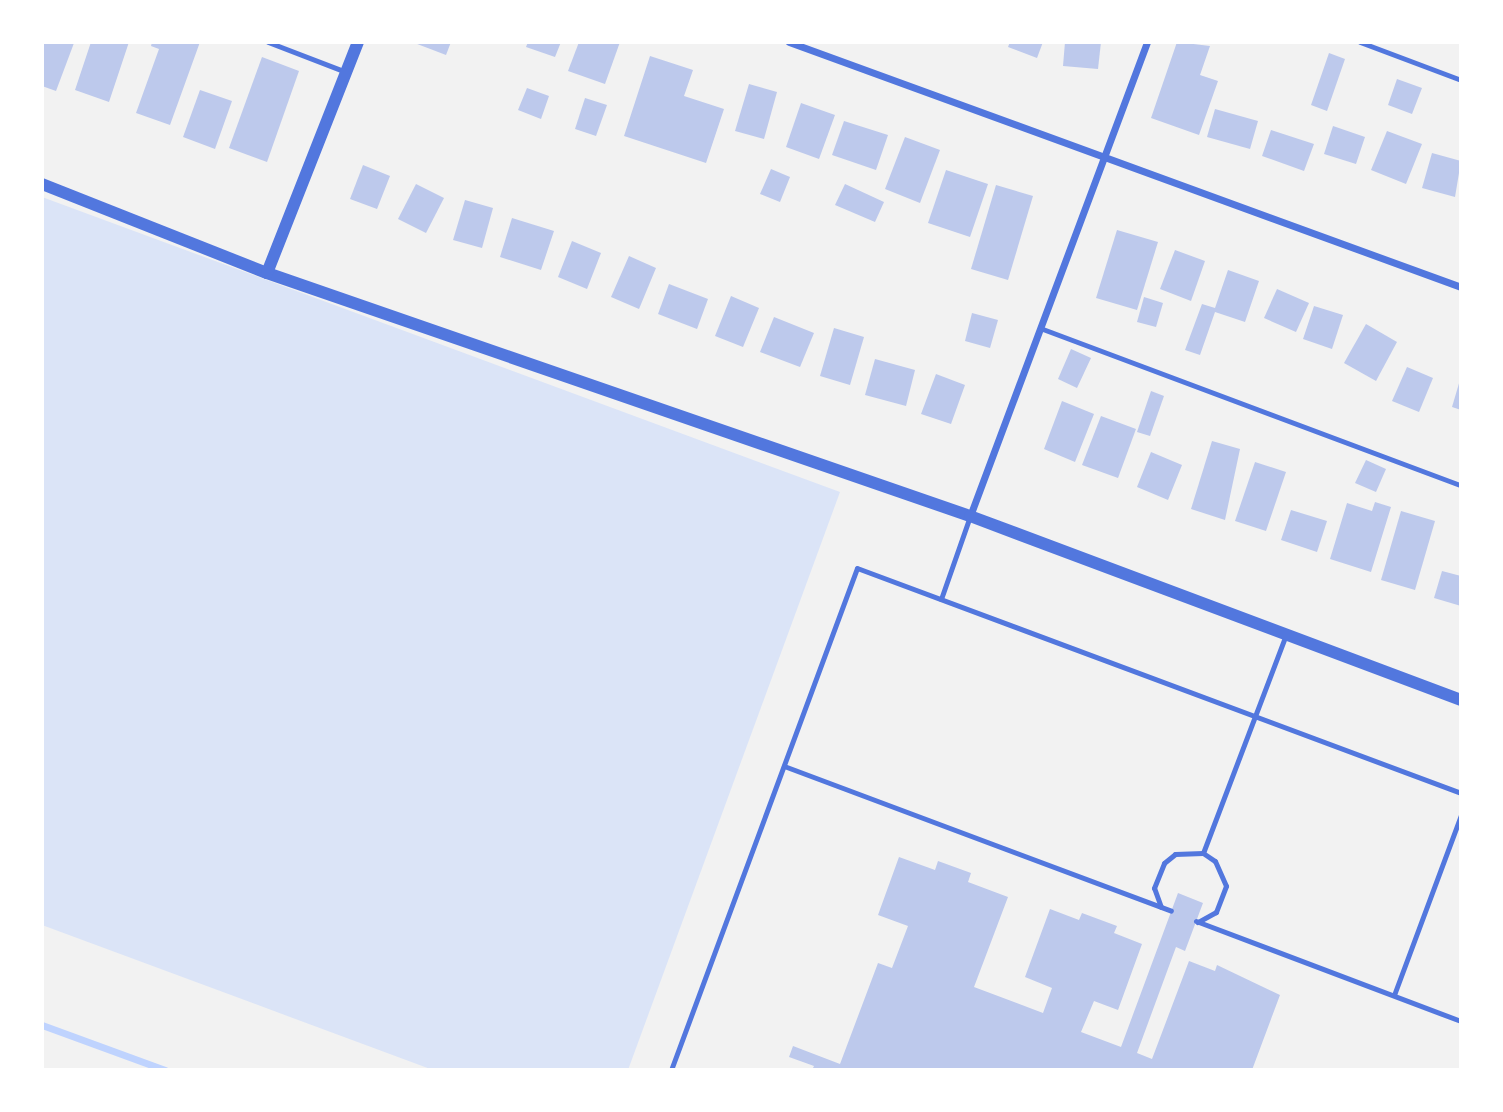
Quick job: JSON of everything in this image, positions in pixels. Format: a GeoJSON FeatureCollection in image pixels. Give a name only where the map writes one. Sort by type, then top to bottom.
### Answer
{"type":"FeatureCollection","features":[{"type":"Feature","properties":{"kind":"street"},"geometry":{"type":"LineString","coordinates":[[267,273],[358,42]]}},
{"type":"Feature","properties":{"kind":"street"},"geometry":{"type":"LineString","coordinates":[[789,42],[1105,153],[1461,287]]}},
{"type":"Feature","properties":{"kind":"street"},"geometry":{"type":"LineString","coordinates":[[970,516],[1147,42]]}},
{"type":"Feature","properties":{"kind":"street"},"geometry":{"type":"LineString","coordinates":[[42,184],[267,273],[970,516],[1461,700]]}},
{"type":"Feature","properties":{"kind":"lane"},"geometry":{"type":"LineString","coordinates":[[268,42],[346,72]]}},
{"type":"Feature","properties":{"kind":"lane"},"geometry":{"type":"LineString","coordinates":[[1360,42],[1461,80]]}},
{"type":"Feature","properties":{"kind":"lane"},"geometry":{"type":"LineString","coordinates":[[1040,328],[1461,485]]}},
{"type":"Feature","properties":{"kind":"lane"},"geometry":{"type":"LineString","coordinates":[[941,599],[970,516]]}},
{"type":"Feature","properties":{"kind":"lane"},"geometry":{"type":"LineString","coordinates":[[671,1070],[857,568],[1461,793]]}},
{"type":"Feature","properties":{"kind":"lane"},"geometry":{"type":"LineString","coordinates":[[1203,853],[1286,635]]}},
{"type":"Feature","properties":{"kind":"lane"},"geometry":{"type":"LineString","coordinates":[[784,766],[1171,911]]}},
{"type":"Feature","properties":{"kind":"lane"},"geometry":{"type":"LineString","coordinates":[[1394,995],[1461,815]]}},
{"type":"Feature","properties":{"kind":"lane"},"geometry":{"type":"LineString","coordinates":[[1161,908],[1154,888],[1164,863],[1175,854],[1203,853],[1223,872],[1226,886],[1216,912],[1197,921],[1461,1021]]}},
{"type":"Feature","properties":{"kind":"shaded area"},"geometry":{"type":"Polygon","coordinates":[[[42,197],[840,492],[628,1070],[433,1070],[42,925],[42,197]]]}},
{"type":"Feature","properties":{"kind":"building"},"geometry":{"type":"Polygon","coordinates":[[[42,42],[74,43],[56,91],[42,86],[42,42]]]}},
{"type":"Feature","properties":{"kind":"building"},"geometry":{"type":"Polygon","coordinates":[[[91,42],[129,42],[109,102],[75,90],[91,42]]]}},
{"type":"Feature","properties":{"kind":"building"},"geometry":{"type":"Polygon","coordinates":[[[152,42],[200,42],[170,125],[136,113],[159,49],[151,46],[152,42]]]}},
{"type":"Feature","properties":{"kind":"building"},"geometry":{"type":"Polygon","coordinates":[[[412,42],[451,42],[446,55],[412,42]]]}},
{"type":"Feature","properties":{"kind":"building"},"geometry":{"type":"Polygon","coordinates":[[[528,42],[561,42],[555,57],[526,47],[528,42]]]}},
{"type":"Feature","properties":{"kind":"building"},"geometry":{"type":"Polygon","coordinates":[[[579,42],[620,42],[605,84],[568,71],[579,42]]]}},
{"type":"Feature","properties":{"kind":"building"},"geometry":{"type":"Polygon","coordinates":[[[1010,42],[1043,42],[1037,58],[1008,47],[1010,42]]]}},
{"type":"Feature","properties":{"kind":"building"},"geometry":{"type":"Polygon","coordinates":[[[1065,42],[1101,42],[1098,69],[1063,66],[1065,42]]]}},
{"type":"Feature","properties":{"kind":"building"},"geometry":{"type":"Polygon","coordinates":[[[1177,42],[1210,46],[1200,75],[1218,81],[1199,135],[1151,118],[1177,42]]]}},
{"type":"Feature","properties":{"kind":"building"},"geometry":{"type":"Polygon","coordinates":[[[1329,53],[1345,59],[1327,111],[1311,105],[1329,53]]]}},
{"type":"Feature","properties":{"kind":"building"},"geometry":{"type":"Polygon","coordinates":[[[650,56],[693,70],[684,96],[724,109],[706,163],[624,136],[650,56]]]}},
{"type":"Feature","properties":{"kind":"building"},"geometry":{"type":"Polygon","coordinates":[[[262,57],[299,71],[267,162],[229,148],[262,57]]]}},
{"type":"Feature","properties":{"kind":"building"},"geometry":{"type":"Polygon","coordinates":[[[1397,79],[1422,88],[1412,114],[1388,105],[1397,79]]]}},
{"type":"Feature","properties":{"kind":"building"},"geometry":{"type":"Polygon","coordinates":[[[749,84],[777,92],[764,139],[735,131],[749,84]]]}},
{"type":"Feature","properties":{"kind":"building"},"geometry":{"type":"Polygon","coordinates":[[[527,88],[549,96],[541,119],[518,110],[527,88]]]}},
{"type":"Feature","properties":{"kind":"building"},"geometry":{"type":"Polygon","coordinates":[[[200,90],[232,101],[215,149],[183,137],[200,90]]]}},
{"type":"Feature","properties":{"kind":"building"},"geometry":{"type":"Polygon","coordinates":[[[585,98],[607,105],[596,136],[575,129],[585,98]]]}},
{"type":"Feature","properties":{"kind":"building"},"geometry":{"type":"Polygon","coordinates":[[[801,103],[835,115],[819,159],[786,147],[801,103]]]}},
{"type":"Feature","properties":{"kind":"building"},"geometry":{"type":"Polygon","coordinates":[[[1215,109],[1258,121],[1250,149],[1207,137],[1215,109]]]}},
{"type":"Feature","properties":{"kind":"building"},"geometry":{"type":"Polygon","coordinates":[[[844,121],[888,135],[876,170],[832,155],[844,121]]]}},
{"type":"Feature","properties":{"kind":"building"},"geometry":{"type":"Polygon","coordinates":[[[1333,126],[1365,137],[1356,164],[1324,154],[1333,126]]]}},
{"type":"Feature","properties":{"kind":"building"},"geometry":{"type":"Polygon","coordinates":[[[1271,130],[1314,144],[1304,171],[1262,156],[1271,130]]]}},
{"type":"Feature","properties":{"kind":"building"},"geometry":{"type":"Polygon","coordinates":[[[1387,131],[1422,144],[1406,184],[1371,170],[1387,131]]]}},
{"type":"Feature","properties":{"kind":"building"},"geometry":{"type":"Polygon","coordinates":[[[905,137],[940,150],[920,203],[885,189],[905,137]]]}},
{"type":"Feature","properties":{"kind":"building"},"geometry":{"type":"Polygon","coordinates":[[[1432,153],[1461,161],[1455,197],[1422,188],[1432,153]]]}},
{"type":"Feature","properties":{"kind":"building"},"geometry":{"type":"Polygon","coordinates":[[[363,165],[390,176],[377,209],[350,199],[363,165]]]}},
{"type":"Feature","properties":{"kind":"building"},"geometry":{"type":"Polygon","coordinates":[[[771,169],[790,177],[780,202],[760,194],[771,169]]]}},
{"type":"Feature","properties":{"kind":"building"},"geometry":{"type":"Polygon","coordinates":[[[946,170],[988,184],[970,237],[928,223],[946,170]]]}},
{"type":"Feature","properties":{"kind":"building"},"geometry":{"type":"Polygon","coordinates":[[[416,184],[444,198],[426,233],[398,219],[416,184]]]}},
{"type":"Feature","properties":{"kind":"building"},"geometry":{"type":"Polygon","coordinates":[[[845,184],[884,202],[875,222],[835,205],[845,184]]]}},
{"type":"Feature","properties":{"kind":"building"},"geometry":{"type":"Polygon","coordinates":[[[996,185],[1033,196],[1008,280],[971,269],[996,185]]]}},
{"type":"Feature","properties":{"kind":"building"},"geometry":{"type":"Polygon","coordinates":[[[465,200],[493,208],[482,248],[453,240],[465,200]]]}},
{"type":"Feature","properties":{"kind":"building"},"geometry":{"type":"Polygon","coordinates":[[[512,218],[554,231],[541,270],[500,257],[512,218]]]}},
{"type":"Feature","properties":{"kind":"building"},"geometry":{"type":"Polygon","coordinates":[[[1117,230],[1158,242],[1137,310],[1096,298],[1117,230]]]}},
{"type":"Feature","properties":{"kind":"building"},"geometry":{"type":"Polygon","coordinates":[[[572,241],[601,253],[587,289],[558,277],[572,241]]]}},
{"type":"Feature","properties":{"kind":"building"},"geometry":{"type":"Polygon","coordinates":[[[1175,250],[1205,261],[1191,301],[1160,289],[1175,250]]]}},
{"type":"Feature","properties":{"kind":"building"},"geometry":{"type":"Polygon","coordinates":[[[629,256],[656,268],[639,309],[611,297],[629,256]]]}},
{"type":"Feature","properties":{"kind":"building"},"geometry":{"type":"Polygon","coordinates":[[[1228,270],[1259,281],[1245,322],[1215,312],[1200,355],[1185,350],[1202,304],[1215,308],[1228,270]]]}},
{"type":"Feature","properties":{"kind":"building"},"geometry":{"type":"Polygon","coordinates":[[[669,284],[708,299],[697,329],[658,314],[669,284]]]}},
{"type":"Feature","properties":{"kind":"building"},"geometry":{"type":"Polygon","coordinates":[[[1277,289],[1309,303],[1296,332],[1264,318],[1277,289]]]}},
{"type":"Feature","properties":{"kind":"building"},"geometry":{"type":"Polygon","coordinates":[[[731,296],[759,308],[743,347],[715,336],[731,296]]]}},
{"type":"Feature","properties":{"kind":"building"},"geometry":{"type":"Polygon","coordinates":[[[1144,297],[1163,303],[1156,327],[1137,322],[1144,297]]]}},
{"type":"Feature","properties":{"kind":"building"},"geometry":{"type":"Polygon","coordinates":[[[1314,306],[1343,315],[1332,349],[1303,339],[1314,306]]]}},
{"type":"Feature","properties":{"kind":"building"},"geometry":{"type":"Polygon","coordinates":[[[972,313],[998,320],[990,348],[965,341],[972,313]]]}},
{"type":"Feature","properties":{"kind":"building"},"geometry":{"type":"Polygon","coordinates":[[[774,317],[814,333],[800,367],[760,352],[774,317]]]}},
{"type":"Feature","properties":{"kind":"building"},"geometry":{"type":"Polygon","coordinates":[[[1366,324],[1397,342],[1376,381],[1344,363],[1366,324]]]}},
{"type":"Feature","properties":{"kind":"building"},"geometry":{"type":"Polygon","coordinates":[[[834,328],[864,337],[850,385],[820,376],[834,328]]]}},
{"type":"Feature","properties":{"kind":"building"},"geometry":{"type":"Polygon","coordinates":[[[1071,349],[1091,358],[1077,388],[1058,379],[1071,349]]]}},
{"type":"Feature","properties":{"kind":"building"},"geometry":{"type":"Polygon","coordinates":[[[875,359],[915,370],[906,406],[865,395],[875,359]]]}},
{"type":"Feature","properties":{"kind":"building"},"geometry":{"type":"Polygon","coordinates":[[[1407,367],[1433,378],[1419,412],[1392,401],[1407,367]]]}},
{"type":"Feature","properties":{"kind":"building"},"geometry":{"type":"Polygon","coordinates":[[[936,374],[965,385],[951,424],[921,414],[936,374]]]}},
{"type":"Feature","properties":{"kind":"building"},"geometry":{"type":"Polygon","coordinates":[[[1461,380],[1461,410],[1452,407],[1461,380]]]}},
{"type":"Feature","properties":{"kind":"building"},"geometry":{"type":"Polygon","coordinates":[[[1151,391],[1164,396],[1150,436],[1137,432],[1151,391]]]}},
{"type":"Feature","properties":{"kind":"building"},"geometry":{"type":"Polygon","coordinates":[[[1062,401],[1094,414],[1075,462],[1044,449],[1062,401]]]}},
{"type":"Feature","properties":{"kind":"building"},"geometry":{"type":"Polygon","coordinates":[[[1101,416],[1136,429],[1118,478],[1082,465],[1101,416]]]}},
{"type":"Feature","properties":{"kind":"building"},"geometry":{"type":"Polygon","coordinates":[[[1212,441],[1240,449],[1225,520],[1191,509],[1212,441]]]}},
{"type":"Feature","properties":{"kind":"building"},"geometry":{"type":"Polygon","coordinates":[[[1151,452],[1182,465],[1168,500],[1137,487],[1151,452]]]}},
{"type":"Feature","properties":{"kind":"building"},"geometry":{"type":"Polygon","coordinates":[[[1366,460],[1386,469],[1376,492],[1355,483],[1366,460]]]}},
{"type":"Feature","properties":{"kind":"building"},"geometry":{"type":"Polygon","coordinates":[[[1255,462],[1286,472],[1266,531],[1235,521],[1255,462]]]}},
{"type":"Feature","properties":{"kind":"building"},"geometry":{"type":"Polygon","coordinates":[[[1375,502],[1391,507],[1371,572],[1330,559],[1347,503],[1372,511],[1375,502]]]}},
{"type":"Feature","properties":{"kind":"building"},"geometry":{"type":"Polygon","coordinates":[[[1291,510],[1327,521],[1317,552],[1281,540],[1291,510]]]}},
{"type":"Feature","properties":{"kind":"building"},"geometry":{"type":"Polygon","coordinates":[[[1401,511],[1435,521],[1415,590],[1381,580],[1401,511]]]}},
{"type":"Feature","properties":{"kind":"building"},"geometry":{"type":"Polygon","coordinates":[[[1442,571],[1461,576],[1461,606],[1434,598],[1442,571]]]}},
{"type":"Feature","properties":{"kind":"building"},"geometry":{"type":"Polygon","coordinates":[[[899,857],[935,870],[938,861],[971,873],[968,882],[1008,897],[974,987],[1043,1013],[1052,988],[1025,977],[1050,909],[1079,920],[1082,913],[1117,926],[1114,933],[1142,944],[1118,1010],[1094,1001],[1081,1032],[1121,1047],[1178,893],[1203,903],[1185,951],[1176,947],[1137,1053],[1152,1059],[1189,961],[1215,971],[1217,965],[1280,995],[1252,1070],[812,1070],[814,1066],[789,1057],[793,1046],[840,1064],[878,963],[892,968],[908,926],[878,915],[899,857]]]}},
{"type":"Feature","properties":{"kind":"waterway"},"geometry":{"type":"LineString","coordinates":[[42,1025],[165,1070]]}}]}
